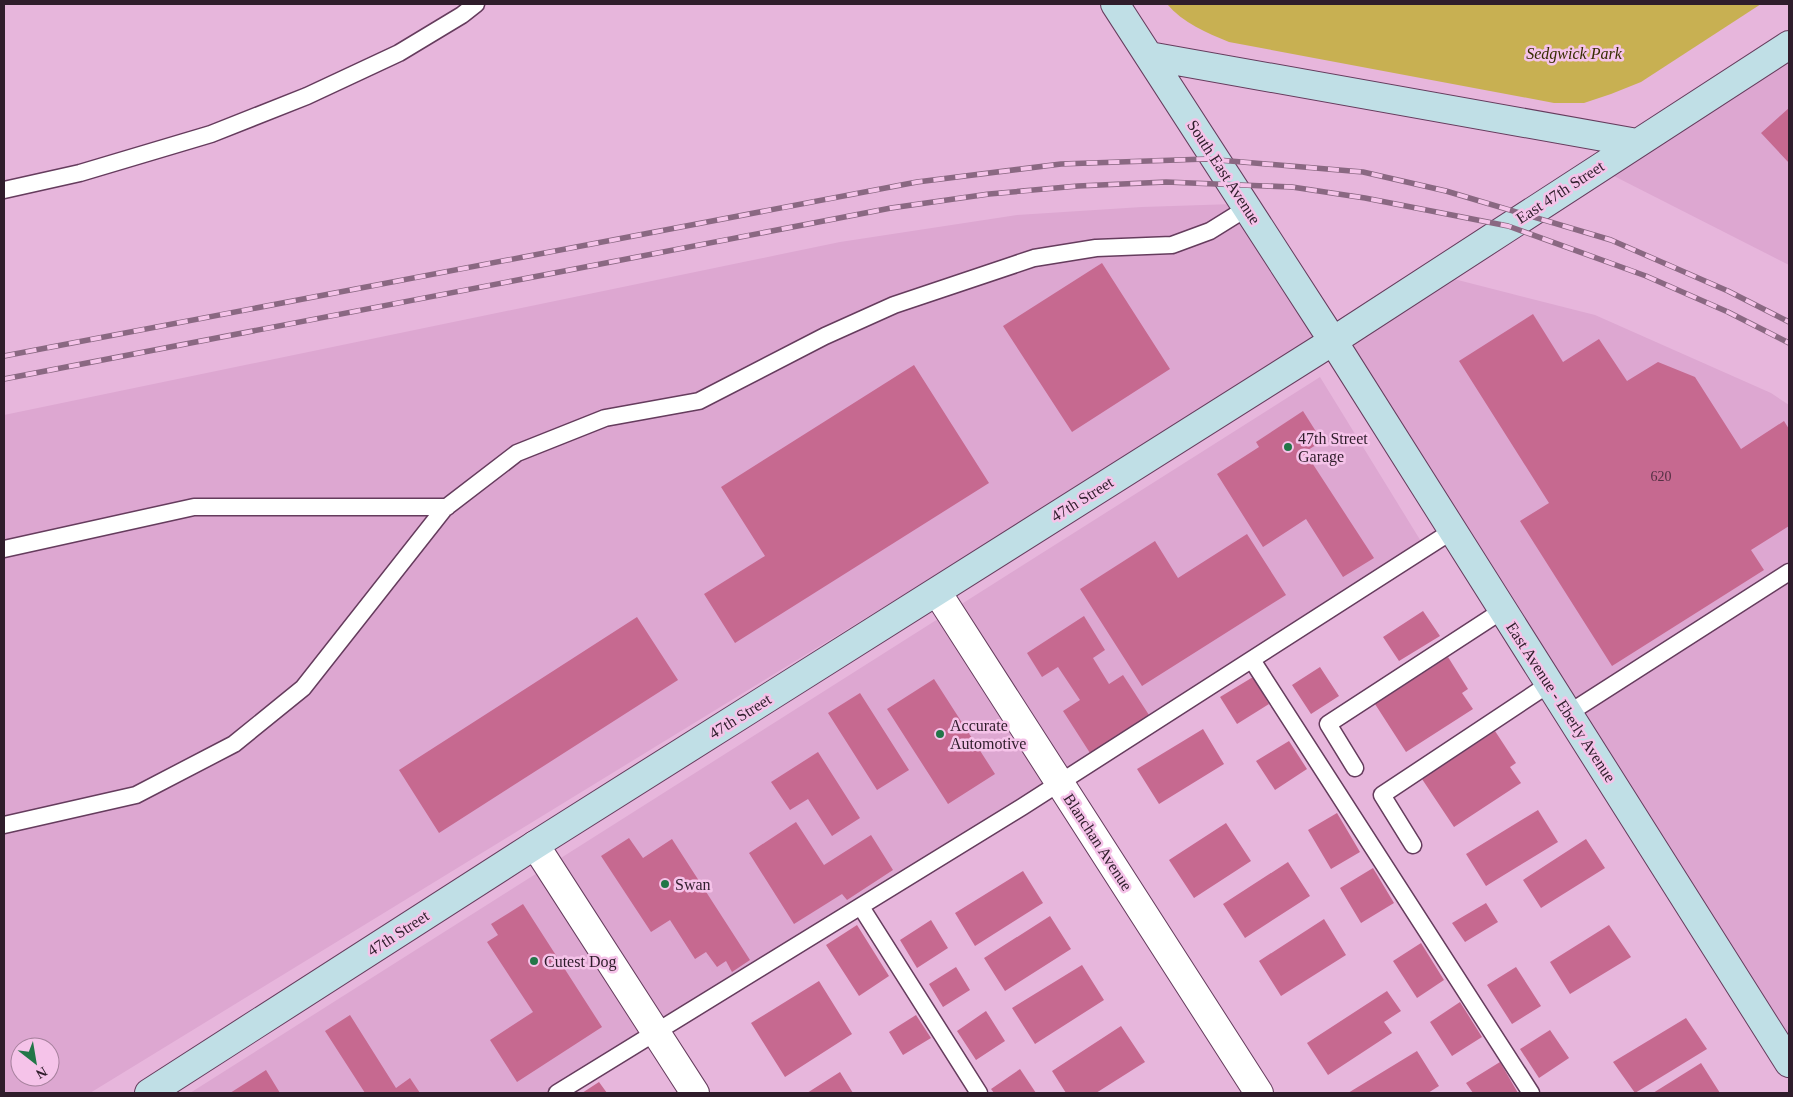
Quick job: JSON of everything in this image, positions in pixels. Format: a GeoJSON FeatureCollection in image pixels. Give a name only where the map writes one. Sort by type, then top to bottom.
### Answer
{"type":"FeatureCollection","features":[{"type":"Feature","properties":{"kind":"main road","name":"South East Avenue"},"geometry":{"type":"LineString","coordinates":[[1115,4],[1332,341]]}},
{"type":"Feature","properties":{"kind":"main road","name":"East 47th Street"},"geometry":{"type":"LineString","coordinates":[[1332,341],[1789,45]]}},
{"type":"Feature","properties":{"kind":"main road"},"geometry":{"type":"LineString","coordinates":[[1148,56],[1637,143]]}},
{"type":"Feature","properties":{"kind":"main road","name":"East Avenue - Eberly Avenue"},"geometry":{"type":"LineString","coordinates":[[1332,341],[1789,1063]]}},
{"type":"Feature","properties":{"kind":"main road","name":"47th Street"},"geometry":{"type":"LineString","coordinates":[[149,1093],[535,845],[1332,341]]}},
{"type":"Feature","properties":{"kind":"street","name":"Blanchan Avenue"},"geometry":{"type":"LineString","coordinates":[[937,592],[1259,1093]]}},
{"type":"Feature","properties":{"kind":"street"},"geometry":{"type":"LineString","coordinates":[[535,845],[695,1093]]}},
{"type":"Feature","properties":{"kind":"lane"},"geometry":{"type":"LineString","coordinates":[[4,190],[80,173],[220,131],[307,96],[399,52],[462,15],[476,4]]}},
{"type":"Feature","properties":{"kind":"lane"},"geometry":{"type":"LineString","coordinates":[[4,825],[136,794],[234,744],[303,688],[447,507],[517,453],[605,418],[699,401],[825,336],[894,305],[1034,258],[1096,248],[1172,245],[1210,231],[1247,208]]}},
{"type":"Feature","properties":{"kind":"lane"},"geometry":{"type":"LineString","coordinates":[[4,549],[194,507],[447,507]]}},
{"type":"Feature","properties":{"kind":"lane"},"geometry":{"type":"LineString","coordinates":[[557,1093],[1060,783],[1452,531]]}},
{"type":"Feature","properties":{"kind":"lane"},"geometry":{"type":"LineString","coordinates":[[1569,713],[1789,572]]}},
{"type":"Feature","properties":{"kind":"lane"},"geometry":{"type":"LineString","coordinates":[[1355,768],[1328,724],[1503,610]]}},
{"type":"Feature","properties":{"kind":"lane"},"geometry":{"type":"LineString","coordinates":[[1252,660],[1531,1093]]}},
{"type":"Feature","properties":{"kind":"lane"},"geometry":{"type":"LineString","coordinates":[[1413,845],[1382,795],[1549,684]]}},
{"type":"Feature","properties":{"kind":"lane"},"geometry":{"type":"LineString","coordinates":[[861,907],[979,1093]]}},
{"type":"Feature","properties":{"kind":"shaded area"},"geometry":{"type":"Polygon","coordinates":[[[1789,57],[1789,265],[1608,173],[1789,57]]]}},
{"type":"Feature","properties":{"kind":"shaded area"},"geometry":{"type":"Polygon","coordinates":[[[1234,204],[1317,338],[1019,524],[90,1093],[4,1093],[4,415],[840,242],[1017,215],[1142,207],[1234,204]]]}},
{"type":"Feature","properties":{"kind":"shaded area"},"geometry":{"type":"Polygon","coordinates":[[[1446,277],[1595,315],[1771,393],[1789,405],[1789,1047],[1341,343],[1446,277]]]}},
{"type":"Feature","properties":{"kind":"shaded area"},"geometry":{"type":"Polygon","coordinates":[[[1320,377],[1430,556],[562,1093],[190,1093],[1320,377]]]}},
{"type":"Feature","properties":{"kind":"green space","name":"Sedgwick Park"},"geometry":{"type":"Polygon","coordinates":[[[1167,4],[1761,4],[1641,82],[1584,103],[1554,103],[1229,42],[1188,22],[1167,4]]]}},
{"type":"Feature","properties":{"kind":"building"},"geometry":{"type":"Polygon","coordinates":[[[1789,108],[1789,163],[1761,133],[1789,108]]]}},
{"type":"Feature","properties":{"kind":"building"},"geometry":{"type":"Polygon","coordinates":[[[1102,263],[1170,369],[1072,432],[1003,326],[1102,263]]]}},
{"type":"Feature","properties":{"kind":"building"},"geometry":{"type":"Polygon","coordinates":[[[1533,314],[1563,362],[1599,339],[1627,381],[1658,362],[1695,377],[1741,449],[1784,421],[1789,429],[1789,526],[1751,550],[1764,570],[1612,666],[1520,521],[1549,503],[1459,361],[1533,314]]]}},
{"type":"Feature","properties":{"kind":"building"},"geometry":{"type":"Polygon","coordinates":[[[914,365],[989,483],[735,643],[704,594],[765,556],[721,487],[914,365]]]}},
{"type":"Feature","properties":{"kind":"building"},"geometry":{"type":"Polygon","coordinates":[[[1303,411],[1322,441],[1305,452],[1374,558],[1343,577],[1306,519],[1263,547],[1217,474],[1259,447],[1256,442],[1303,411]]]}},
{"type":"Feature","properties":{"kind":"building"},"geometry":{"type":"Polygon","coordinates":[[[1247,534],[1286,595],[1142,686],[1080,589],[1155,541],[1178,578],[1247,534]]]}},
{"type":"Feature","properties":{"kind":"building"},"geometry":{"type":"Polygon","coordinates":[[[1423,611],[1440,636],[1399,661],[1383,637],[1423,611]]]}},
{"type":"Feature","properties":{"kind":"building"},"geometry":{"type":"Polygon","coordinates":[[[1084,616],[1105,650],[1093,658],[1109,684],[1123,675],[1149,715],[1090,753],[1063,711],[1080,700],[1058,667],[1042,677],[1027,653],[1084,616]]]}},
{"type":"Feature","properties":{"kind":"building"},"geometry":{"type":"Polygon","coordinates":[[[637,617],[678,680],[439,833],[399,770],[637,617]]]}},
{"type":"Feature","properties":{"kind":"building"},"geometry":{"type":"Polygon","coordinates":[[[1448,657],[1468,689],[1462,693],[1473,709],[1406,752],[1375,704],[1448,657]]]}},
{"type":"Feature","properties":{"kind":"building"},"geometry":{"type":"Polygon","coordinates":[[[1320,667],[1339,696],[1311,714],[1292,685],[1320,667]]]}},
{"type":"Feature","properties":{"kind":"building"},"geometry":{"type":"Polygon","coordinates":[[[1253,677],[1269,704],[1237,724],[1220,697],[1253,677]]]}},
{"type":"Feature","properties":{"kind":"building"},"geometry":{"type":"Polygon","coordinates":[[[934,679],[995,774],[948,804],[887,709],[934,679]]]}},
{"type":"Feature","properties":{"kind":"building"},"geometry":{"type":"Polygon","coordinates":[[[860,693],[909,770],[877,790],[828,713],[860,693]]]}},
{"type":"Feature","properties":{"kind":"building"},"geometry":{"type":"Polygon","coordinates":[[[1203,729],[1224,764],[1159,804],[1137,769],[1203,729]]]}},
{"type":"Feature","properties":{"kind":"building"},"geometry":{"type":"Polygon","coordinates":[[[1495,731],[1516,763],[1510,767],[1521,783],[1454,827],[1422,779],[1495,731]]]}},
{"type":"Feature","properties":{"kind":"building"},"geometry":{"type":"Polygon","coordinates":[[[1289,741],[1307,769],[1275,790],[1256,761],[1289,741]]]}},
{"type":"Feature","properties":{"kind":"building"},"geometry":{"type":"Polygon","coordinates":[[[818,752],[860,818],[832,836],[808,799],[790,810],[771,782],[818,752]]]}},
{"type":"Feature","properties":{"kind":"building"},"geometry":{"type":"Polygon","coordinates":[[[1538,810],[1558,842],[1486,886],[1466,854],[1538,810]]]}},
{"type":"Feature","properties":{"kind":"building"},"geometry":{"type":"Polygon","coordinates":[[[1337,813],[1360,852],[1331,869],[1308,830],[1337,813]]]}},
{"type":"Feature","properties":{"kind":"building"},"geometry":{"type":"Polygon","coordinates":[[[796,822],[824,865],[871,835],[893,870],[847,900],[842,894],[794,924],[749,853],[796,822]]]}},
{"type":"Feature","properties":{"kind":"building"},"geometry":{"type":"Polygon","coordinates":[[[1226,823],[1251,861],[1194,898],[1169,860],[1226,823]]]}},
{"type":"Feature","properties":{"kind":"building"},"geometry":{"type":"Polygon","coordinates":[[[629,838],[643,858],[672,839],[750,960],[732,972],[726,961],[717,967],[706,952],[695,959],[670,920],[651,932],[601,856],[629,838]]]}},
{"type":"Feature","properties":{"kind":"building"},"geometry":{"type":"Polygon","coordinates":[[[1586,839],[1605,868],[1541,908],[1523,880],[1586,839]]]}},
{"type":"Feature","properties":{"kind":"building"},"geometry":{"type":"Polygon","coordinates":[[[1288,862],[1310,896],[1245,938],[1223,904],[1288,862]]]}},
{"type":"Feature","properties":{"kind":"building"},"geometry":{"type":"Polygon","coordinates":[[[1373,868],[1394,903],[1361,923],[1340,888],[1373,868]]]}},
{"type":"Feature","properties":{"kind":"building"},"geometry":{"type":"Polygon","coordinates":[[[1023,871],[1043,903],[975,946],[955,913],[1023,871]]]}},
{"type":"Feature","properties":{"kind":"building"},"geometry":{"type":"Polygon","coordinates":[[[1486,903],[1498,922],[1465,942],[1452,923],[1486,903]]]}},
{"type":"Feature","properties":{"kind":"building"},"geometry":{"type":"Polygon","coordinates":[[[523,904],[602,1027],[517,1082],[490,1040],[533,1012],[487,942],[498,935],[491,924],[523,904]]]}},
{"type":"Feature","properties":{"kind":"building"},"geometry":{"type":"Polygon","coordinates":[[[1050,916],[1071,949],[1005,991],[984,958],[1050,916]]]}},
{"type":"Feature","properties":{"kind":"building"},"geometry":{"type":"Polygon","coordinates":[[[1324,919],[1346,955],[1281,996],[1259,961],[1324,919]]]}},
{"type":"Feature","properties":{"kind":"building"},"geometry":{"type":"Polygon","coordinates":[[[931,920],[948,948],[917,968],[900,940],[931,920]]]}},
{"type":"Feature","properties":{"kind":"building"},"geometry":{"type":"Polygon","coordinates":[[[857,925],[889,976],[859,996],[826,945],[857,925]]]}},
{"type":"Feature","properties":{"kind":"building"},"geometry":{"type":"Polygon","coordinates":[[[1609,925],[1631,957],[1570,994],[1550,962],[1609,925]]]}},
{"type":"Feature","properties":{"kind":"building"},"geometry":{"type":"Polygon","coordinates":[[[1421,943],[1444,980],[1417,998],[1393,961],[1421,943]]]}},
{"type":"Feature","properties":{"kind":"building"},"geometry":{"type":"Polygon","coordinates":[[[1082,965],[1104,1000],[1035,1044],[1012,1008],[1082,965]]]}},
{"type":"Feature","properties":{"kind":"building"},"geometry":{"type":"Polygon","coordinates":[[[956,967],[970,990],[943,1007],[929,984],[956,967]]]}},
{"type":"Feature","properties":{"kind":"building"},"geometry":{"type":"Polygon","coordinates":[[[1516,967],[1541,1006],[1512,1024],[1487,985],[1516,967]]]}},
{"type":"Feature","properties":{"kind":"building"},"geometry":{"type":"Polygon","coordinates":[[[819,981],[852,1034],[785,1077],[751,1023],[819,981]]]}},
{"type":"Feature","properties":{"kind":"building"},"geometry":{"type":"Polygon","coordinates":[[[1387,991],[1401,1011],[1384,1022],[1392,1033],[1328,1075],[1307,1043],[1387,991]]]}},
{"type":"Feature","properties":{"kind":"building"},"geometry":{"type":"Polygon","coordinates":[[[1460,1002],[1482,1037],[1452,1056],[1430,1022],[1460,1002]]]}},
{"type":"Feature","properties":{"kind":"building"},"geometry":{"type":"Polygon","coordinates":[[[986,1011],[1005,1041],[976,1060],[957,1031],[986,1011]]]}},
{"type":"Feature","properties":{"kind":"building"},"geometry":{"type":"Polygon","coordinates":[[[350,1015],[396,1088],[410,1078],[420,1093],[365,1093],[325,1031],[350,1015]]]}},
{"type":"Feature","properties":{"kind":"building"},"geometry":{"type":"Polygon","coordinates":[[[916,1015],[931,1038],[903,1055],[889,1032],[916,1015]]]}},
{"type":"Feature","properties":{"kind":"building"},"geometry":{"type":"Polygon","coordinates":[[[1686,1018],[1707,1049],[1635,1093],[1613,1062],[1686,1018]]]}},
{"type":"Feature","properties":{"kind":"building"},"geometry":{"type":"Polygon","coordinates":[[[1121,1026],[1145,1062],[1096,1093],[1066,1093],[1052,1071],[1121,1026]]]}},
{"type":"Feature","properties":{"kind":"building"},"geometry":{"type":"Polygon","coordinates":[[[1550,1030],[1569,1058],[1539,1078],[1520,1049],[1550,1030]]]}},
{"type":"Feature","properties":{"kind":"building"},"geometry":{"type":"Polygon","coordinates":[[[1417,1051],[1439,1086],[1428,1093],[1348,1093],[1417,1051]]]}},
{"type":"Feature","properties":{"kind":"building"},"geometry":{"type":"Polygon","coordinates":[[[1500,1062],[1518,1093],[1473,1093],[1466,1083],[1500,1062]]]}},
{"type":"Feature","properties":{"kind":"building"},"geometry":{"type":"Polygon","coordinates":[[[1701,1063],[1720,1093],[1653,1093],[1701,1063]]]}},
{"type":"Feature","properties":{"kind":"building"},"geometry":{"type":"Polygon","coordinates":[[[1020,1069],[1036,1093],[994,1093],[991,1089],[1020,1069]]]}},
{"type":"Feature","properties":{"kind":"building"},"geometry":{"type":"Polygon","coordinates":[[[266,1070],[280,1093],[230,1093],[266,1070]]]}},
{"type":"Feature","properties":{"kind":"building"},"geometry":{"type":"Polygon","coordinates":[[[840,1072],[853,1093],[807,1093],[840,1072]]]}},
{"type":"Feature","properties":{"kind":"building"},"geometry":{"type":"Polygon","coordinates":[[[599,1082],[607,1093],[582,1093],[599,1082]]]}},
{"type":"Feature","properties":{"kind":"railway"},"geometry":{"type":"LineString","coordinates":[[4,356],[917,182],[1061,164],[1206,159],[1363,172],[1446,191],[1611,240],[1728,291],[1789,322]]}},
{"type":"Feature","properties":{"kind":"railway"},"geometry":{"type":"LineString","coordinates":[[4,379],[891,208],[989,194],[1078,186],[1166,182],[1292,187],[1365,198],[1508,226],[1646,276],[1728,312],[1789,343]]}},
{"type":"Feature","properties":{"kind":"place","name":"47th Street Garage"},"geometry":{"type":"Point","coordinates":[1288,447]}},
{"type":"Feature","properties":{"kind":"place","name":"Accurate Automotive"},"geometry":{"type":"Point","coordinates":[940,734]}},
{"type":"Feature","properties":{"kind":"place","name":"Swan"},"geometry":{"type":"Point","coordinates":[665,884]}},
{"type":"Feature","properties":{"kind":"place","name":"Cutest Dog"},"geometry":{"type":"Point","coordinates":[534,961]}}]}
